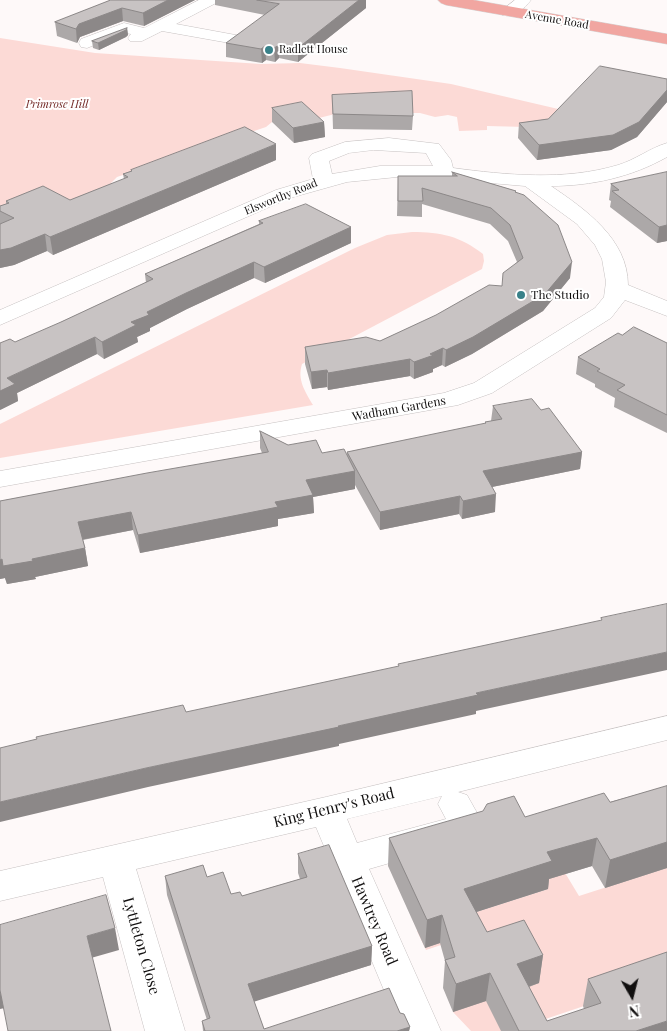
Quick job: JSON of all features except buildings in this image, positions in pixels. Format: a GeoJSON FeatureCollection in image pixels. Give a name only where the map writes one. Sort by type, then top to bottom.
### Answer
{"type":"FeatureCollection","features":[{"type":"Feature","properties":{"kind":"main road","name":"Avenue Road"},"geometry":{"type":"LineString","coordinates":[[446,0],[667,39]]}},
{"type":"Feature","properties":{"kind":"street"},"geometry":{"type":"LineString","coordinates":[[88,43],[124,28],[141,36],[210,0]]}},
{"type":"Feature","properties":{"kind":"street"},"geometry":{"type":"LineString","coordinates":[[508,12],[520,4],[522,0]]}},
{"type":"Feature","properties":{"kind":"street"},"geometry":{"type":"LineString","coordinates":[[160,26],[235,39]]}},
{"type":"Feature","properties":{"kind":"street"},"geometry":{"type":"LineString","coordinates":[[323,180],[319,158],[333,150],[369,145],[404,144],[432,148],[441,160],[444,173]]}},
{"type":"Feature","properties":{"kind":"street","name":"Elsworthy Road"},"geometry":{"type":"LineString","coordinates":[[0,318],[283,194],[323,180],[371,172],[414,171],[529,180],[564,180],[597,176],[645,161],[667,149]]}},
{"type":"Feature","properties":{"kind":"street"},"geometry":{"type":"LineString","coordinates":[[529,180],[588,223],[603,238],[611,252],[618,289],[667,309]]}},
{"type":"Feature","properties":{"kind":"street","name":"Wadham Gardens"},"geometry":{"type":"LineString","coordinates":[[0,479],[449,400],[483,388],[603,313],[611,307],[618,289]]}},
{"type":"Feature","properties":{"kind":"street","name":"King Henry's Road"},"geometry":{"type":"LineString","coordinates":[[0,886],[326,811],[667,728]]}},
{"type":"Feature","properties":{"kind":"street"},"geometry":{"type":"LineString","coordinates":[[348,860],[468,827],[454,804]]}},
{"type":"Feature","properties":{"kind":"street","name":"Hawtrey Road"},"geometry":{"type":"LineString","coordinates":[[326,811],[421,1031]]}},
{"type":"Feature","properties":{"kind":"street","name":"Lyttleton Close"},"geometry":{"type":"LineString","coordinates":[[116,860],[165,1031]]}},
{"type":"Feature","properties":{"kind":"green space","name":"Primrose Hill"},"geometry":{"type":"Polygon","coordinates":[[[0,38],[95,53],[261,64],[300,63],[340,68],[451,84],[614,122],[527,127],[487,126],[487,130],[459,131],[457,117],[448,115],[435,117],[420,113],[339,113],[307,121],[272,122],[266,127],[117,177],[111,183],[119,189],[0,225],[0,38]]]}},
{"type":"Feature","properties":{"kind":"green space"},"geometry":{"type":"Polygon","coordinates":[[[412,232],[441,234],[466,243],[483,254],[482,269],[302,364],[301,380],[313,405],[0,458],[0,424],[355,248],[387,235],[412,232]]]}},
{"type":"Feature","properties":{"kind":"green space"},"geometry":{"type":"Polygon","coordinates":[[[544,838],[579,896],[666,868],[667,843],[667,978],[510,1031],[471,1031],[453,1012],[471,935],[426,950],[417,931],[548,889],[544,838]]]}},
{"type":"Feature","properties":{"kind":"place","name":"Radlett House"},"geometry":{"type":"Point","coordinates":[269,50]}},
{"type":"Feature","properties":{"kind":"place","name":"The Studio"},"geometry":{"type":"Point","coordinates":[521,295]}}]}
